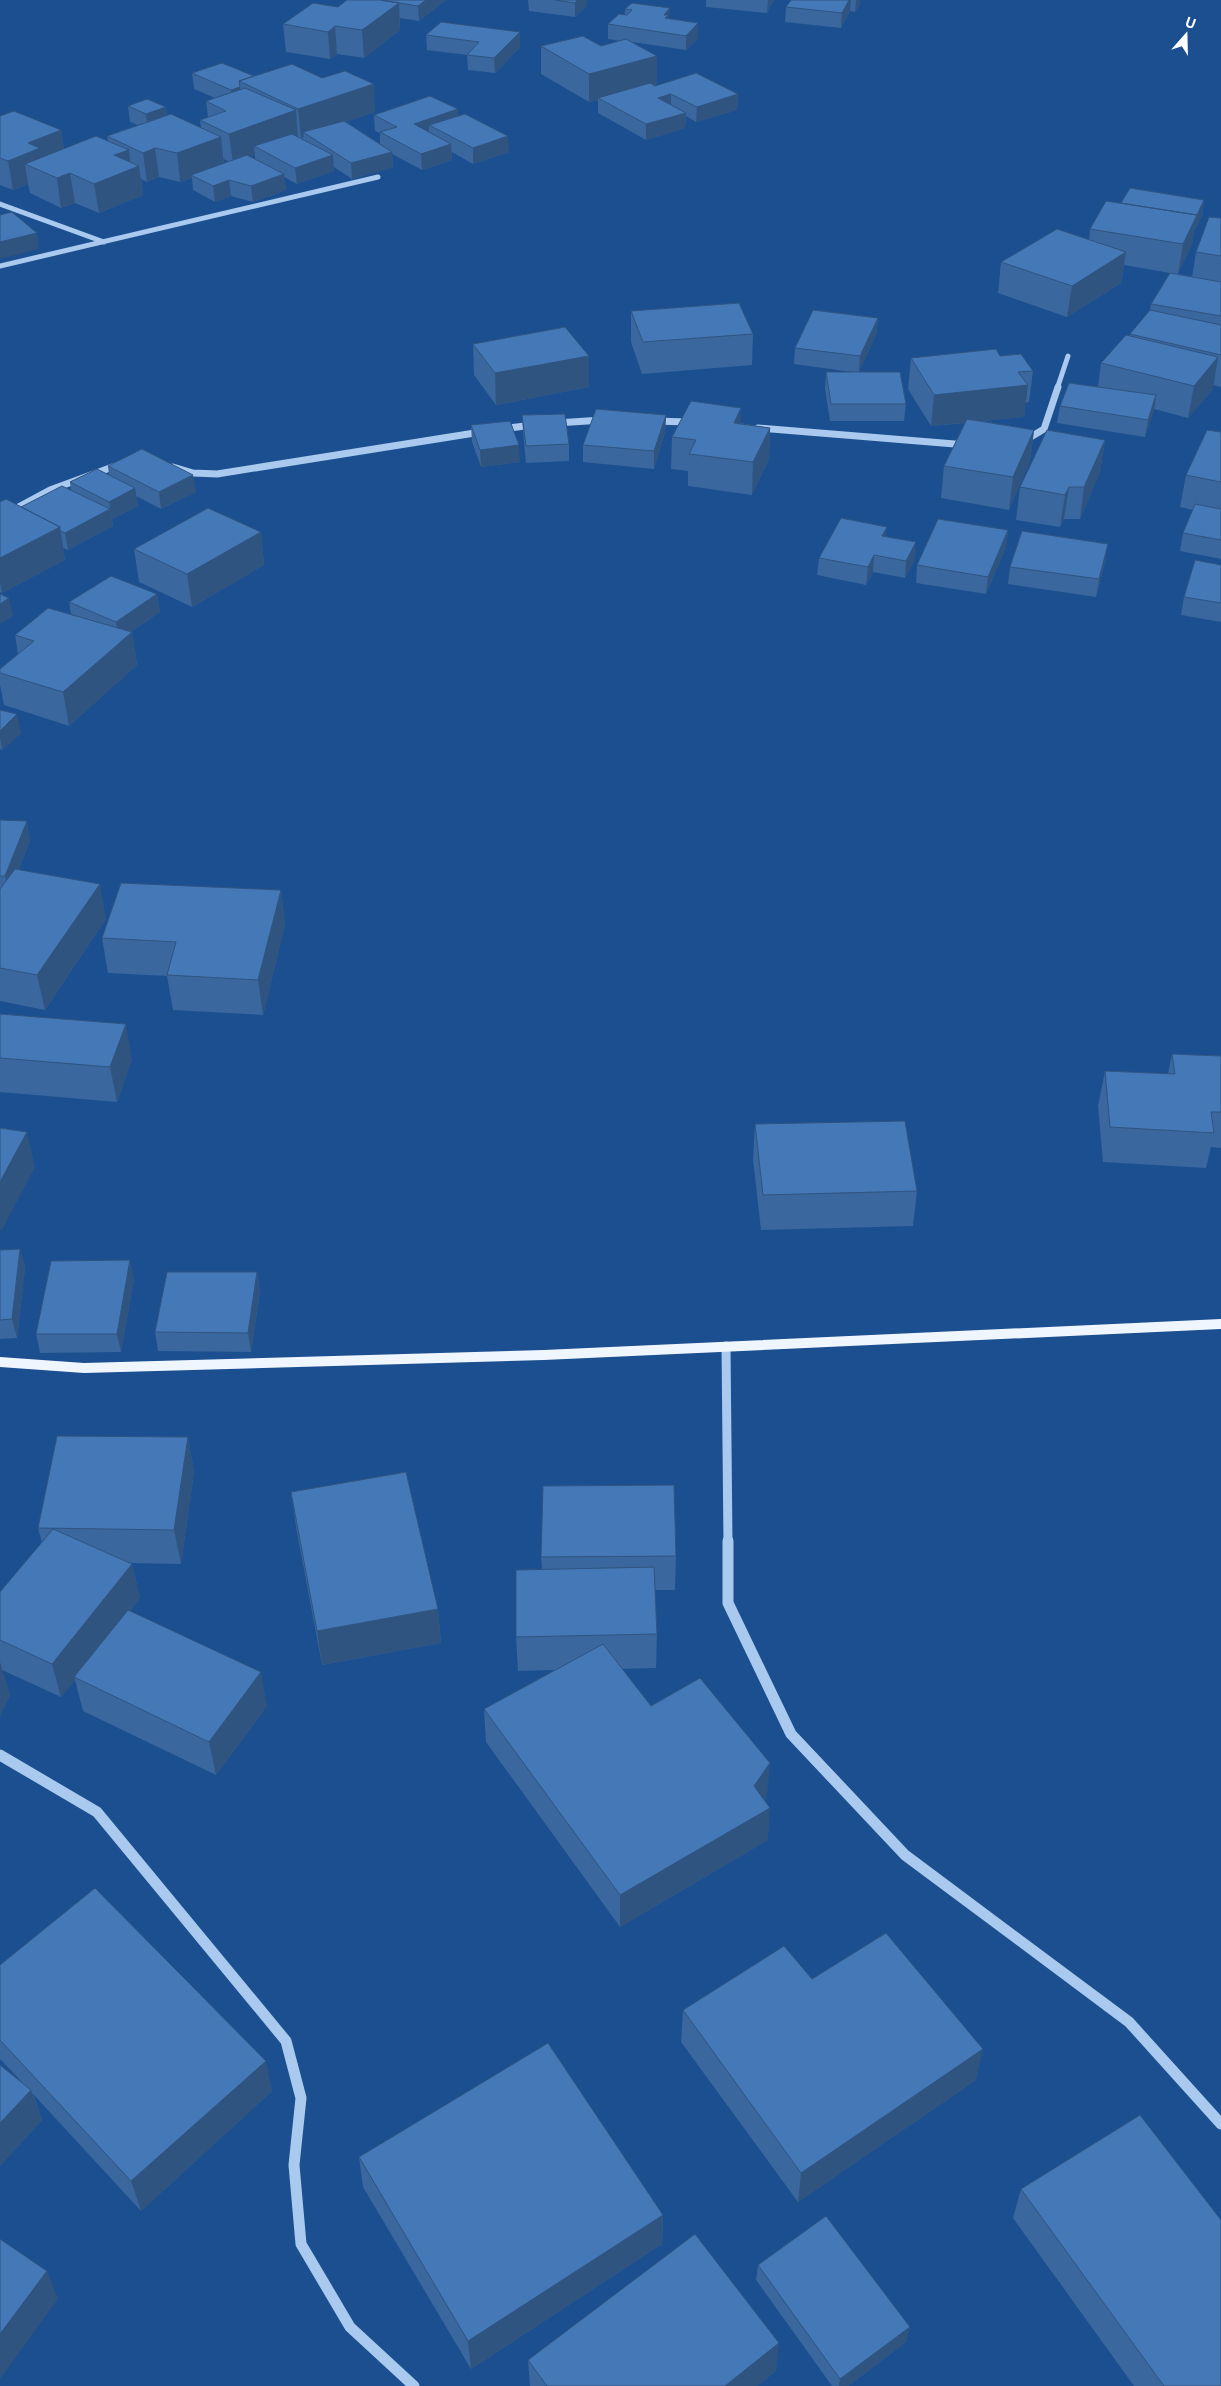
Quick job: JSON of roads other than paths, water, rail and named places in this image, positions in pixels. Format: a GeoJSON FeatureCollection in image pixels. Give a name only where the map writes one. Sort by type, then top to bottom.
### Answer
{"type":"FeatureCollection","features":[{"type":"Feature","properties":{"kind":"main road"},"geometry":{"type":"LineString","coordinates":[[0,1362],[84,1368],[544,1355],[1221,1324]]}},
{"type":"Feature","properties":{"kind":"street"},"geometry":{"type":"LineString","coordinates":[[0,266],[378,178]]}},
{"type":"Feature","properties":{"kind":"street"},"geometry":{"type":"LineString","coordinates":[[0,204],[104,242]]}},
{"type":"Feature","properties":{"kind":"street"},"geometry":{"type":"LineString","coordinates":[[1014,443],[1023,442],[1044,428],[1068,356]]}},
{"type":"Feature","properties":{"kind":"street"},"geometry":{"type":"LineString","coordinates":[[549,424],[607,420]]}},
{"type":"Feature","properties":{"kind":"street"},"geometry":{"type":"LineString","coordinates":[[645,421],[694,422]]}},
{"type":"Feature","properties":{"kind":"street"},"geometry":{"type":"LineString","coordinates":[[168,466],[193,472],[217,474],[540,424]]}},
{"type":"Feature","properties":{"kind":"street"},"geometry":{"type":"LineString","coordinates":[[753,427],[979,445]]}},
{"type":"Feature","properties":{"kind":"street"},"geometry":{"type":"LineString","coordinates":[[0,517],[50,490],[91,474],[130,464]]}},
{"type":"Feature","properties":{"kind":"street"},"geometry":{"type":"LineString","coordinates":[[726,1346],[728,1603],[792,1734],[905,1855],[1129,2022],[1221,2124]]}},
{"type":"Feature","properties":{"kind":"street"},"geometry":{"type":"LineString","coordinates":[[0,1756],[97,1812],[286,2041],[301,2098],[294,2165],[301,2244],[350,2327],[414,2386]]}}]}
